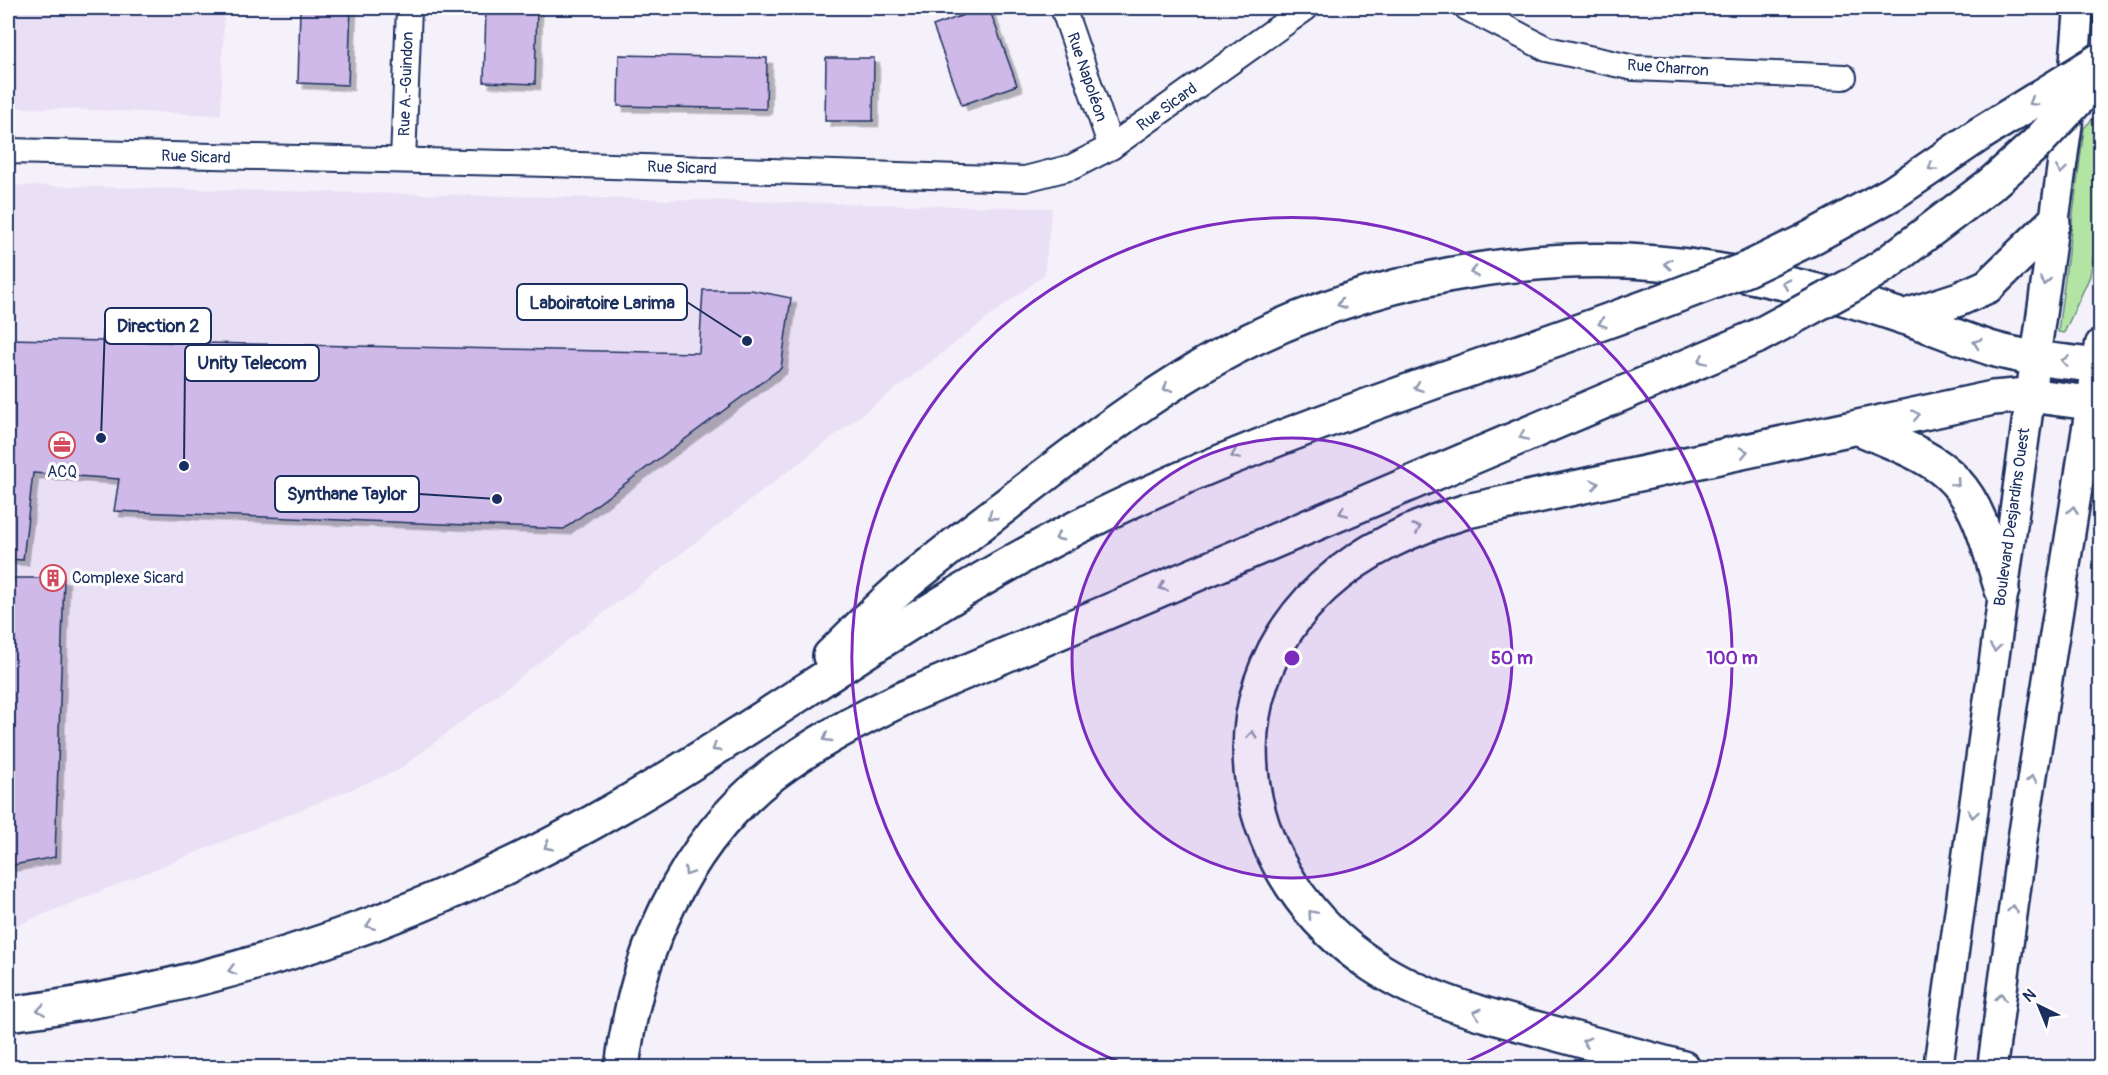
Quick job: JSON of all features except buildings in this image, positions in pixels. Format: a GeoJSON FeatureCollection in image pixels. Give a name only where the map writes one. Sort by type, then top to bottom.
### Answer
{"type":"FeatureCollection","features":[{"type":"Feature","properties":{"kind":"highway"},"geometry":{"type":"LineString","coordinates":[[8,1014],[103,1000],[234,970],[323,942],[412,909],[509,867],[587,826],[980,580],[1144,494],[1303,428],[1658,303],[1747,269],[1807,240],[1893,193],[1980,134],[2100,60]]}},
{"type":"Feature","properties":{"kind":"highway"},"geometry":{"type":"LineString","coordinates":[[622,1068],[631,1011],[644,960],[654,934],[686,874],[705,846],[756,790],[821,741],[912,694],[1756,337],[1886,264],[1990,185],[2036,144],[2100,76]]}},
{"type":"Feature","properties":{"kind":"highway"},"geometry":{"type":"LineString","coordinates":[[1903,317],[1966,296],[1988,286],[2053,223]]}},
{"type":"Feature","properties":{"kind":"highway"},"geometry":{"type":"LineString","coordinates":[[766,716],[904,585],[1086,444],[1214,360],[1276,328],[1397,286],[1468,273],[1550,263],[1620,261],[1717,270],[1814,291],[1903,317],[1994,349],[2033,357],[2099,355]]}},
{"type":"Feature","properties":{"kind":"highway"},"geometry":{"type":"LineString","coordinates":[[1683,1068],[1446,1002],[1386,974],[1334,936],[1293,890],[1270,852],[1263,833],[1253,792],[1250,752],[1254,711],[1260,689],[1290,626],[1322,588],[1361,558],[1398,537],[1432,522],[1467,512],[1993,398],[2029,395],[2090,403]]}},
{"type":"Feature","properties":{"kind":"highway"},"geometry":{"type":"LineString","coordinates":[[1859,428],[1926,459],[1955,480],[1977,516],[2002,590]]}},
{"type":"Feature","properties":{"kind":"street","name":"Rue A.-Guindon"},"geometry":{"type":"LineString","coordinates":[[403,160],[409,8]]}},
{"type":"Feature","properties":{"kind":"street","name":"Rue Napoléon"},"geometry":{"type":"LineString","coordinates":[[1063,8],[1111,147]]}},
{"type":"Feature","properties":{"kind":"street","name":"Rue Sicard"},"geometry":{"type":"LineString","coordinates":[[8,151],[403,160],[1025,179],[1072,167],[1111,147],[1306,8]]}},
{"type":"Feature","properties":{"kind":"street","name":"Rue Charron"},"geometry":{"type":"LineString","coordinates":[[1467,8],[1547,49],[1634,68],[1844,77]]}},
{"type":"Feature","properties":{"kind":"street","name":"Boulevard Desjardins Ouest"},"geometry":{"type":"LineString","coordinates":[[1938,1068],[2033,357],[2072,92],[2079,8]]}},
{"type":"Feature","properties":{"kind":"street"},"geometry":{"type":"LineString","coordinates":[[1992,1068],[2022,847],[2099,355]]}},
{"type":"Feature","properties":{"kind":"shaded area"},"geometry":{"type":"Polygon","coordinates":[[[8,8],[224,8],[221,115],[8,107],[8,8]]]}},
{"type":"Feature","properties":{"kind":"shaded area"},"geometry":{"type":"Polygon","coordinates":[[[8,185],[1052,208],[1044,275],[399,770],[8,929],[8,185]]]}},
{"type":"Feature","properties":{"kind":"green space"},"geometry":{"type":"Polygon","coordinates":[[[2100,111],[2100,215],[2090,276],[2064,333],[2058,332],[2084,128],[2100,111]]]}},
{"type":"Feature","properties":{"kind":"place","name":"Laboiratoire Larima"},"geometry":{"type":"Point","coordinates":[747,341]}},
{"type":"Feature","properties":{"kind":"place","name":"Direction 2"},"geometry":{"type":"Point","coordinates":[101,438]}},
{"type":"Feature","properties":{"kind":"place","name":"ACQ"},"geometry":{"type":"Point","coordinates":[62,445]}},
{"type":"Feature","properties":{"kind":"place","name":"Unity Telecom"},"geometry":{"type":"Point","coordinates":[184,466]}},
{"type":"Feature","properties":{"kind":"place","name":"Synthane Taylor"},"geometry":{"type":"Point","coordinates":[497,499]}},
{"type":"Feature","properties":{"kind":"place","name":"Complexe Sicard"},"geometry":{"type":"Point","coordinates":[53,578]}}]}
